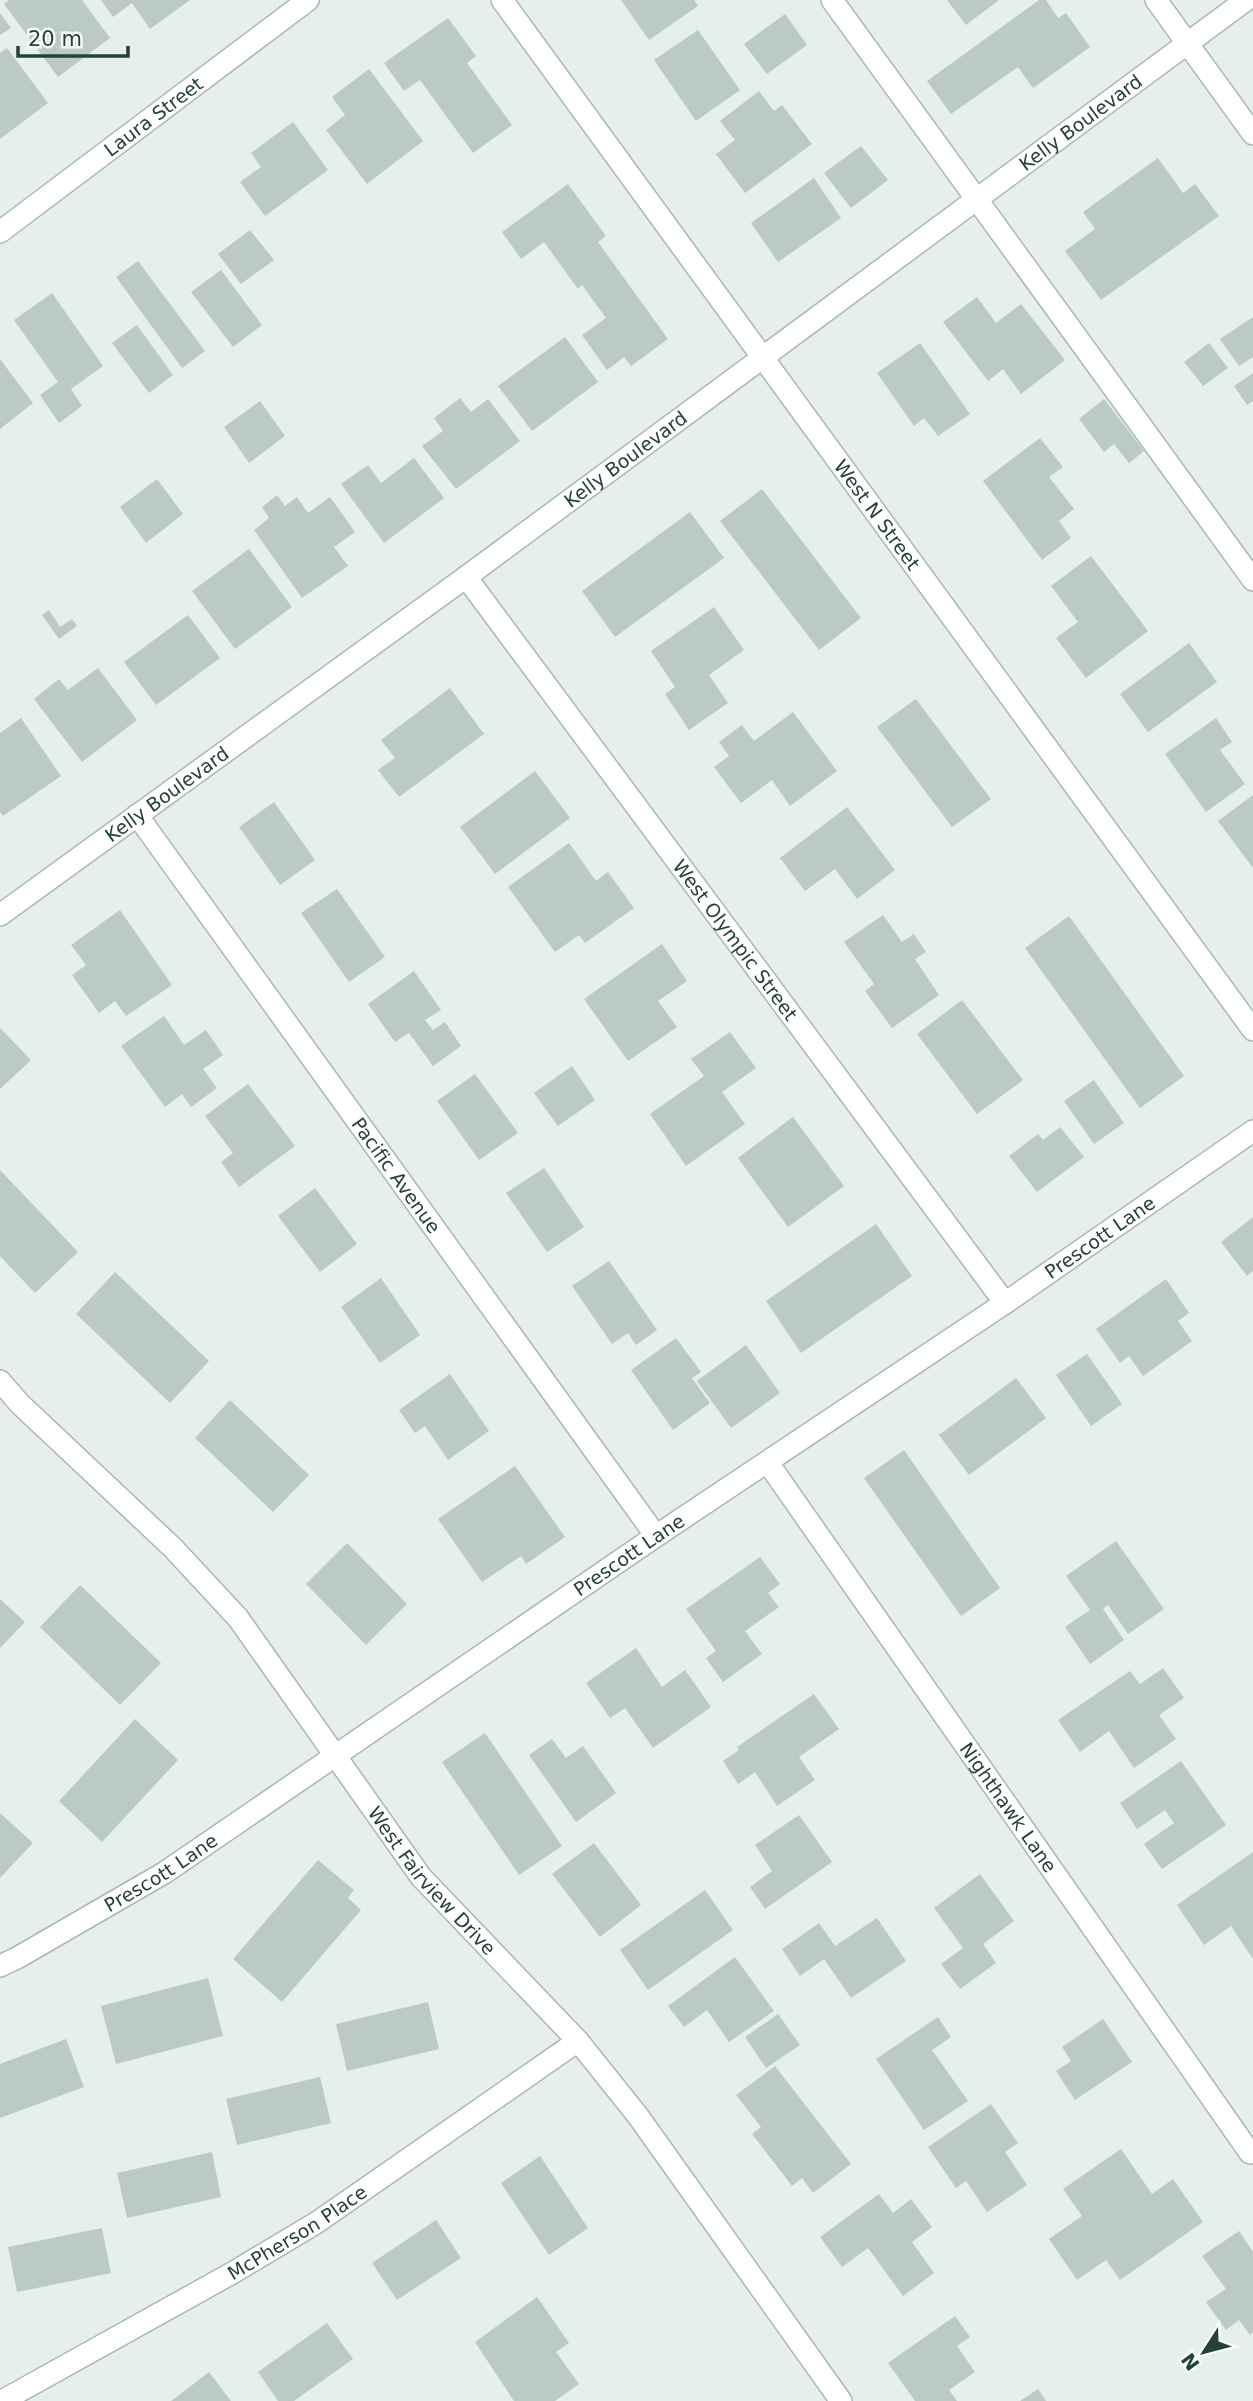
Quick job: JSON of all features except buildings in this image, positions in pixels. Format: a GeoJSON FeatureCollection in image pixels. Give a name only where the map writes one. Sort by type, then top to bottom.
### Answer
{"type":"FeatureCollection","features":[{"type":"Feature","properties":{"kind":"street","name":"Laura Street"},"geometry":{"type":"LineString","coordinates":[[0,232],[308,0]]}},
{"type":"Feature","properties":{"kind":"street","name":"West N Street"},"geometry":{"type":"LineString","coordinates":[[502,0],[1253,1030]]}},
{"type":"Feature","properties":{"kind":"street"},"geometry":{"type":"LineString","coordinates":[[832,0],[1253,580]]}},
{"type":"Feature","properties":{"kind":"street"},"geometry":{"type":"LineString","coordinates":[[1156,0],[1253,134]]}},
{"type":"Feature","properties":{"kind":"street","name":"Kelly Boulevard"},"geometry":{"type":"LineString","coordinates":[[0,915],[466,577],[1246,0]]}},
{"type":"Feature","properties":{"kind":"street","name":"West Olympic Street"},"geometry":{"type":"LineString","coordinates":[[466,577],[1005,1303]]}},
{"type":"Feature","properties":{"kind":"street","name":"Pacific Avenue"},"geometry":{"type":"LineString","coordinates":[[137,815],[656,1536]]}},
{"type":"Feature","properties":{"kind":"street","name":"Prescott Lane"},"geometry":{"type":"LineString","coordinates":[[0,1966],[164,1873],[656,1536],[1005,1303],[1253,1131]]}},
{"type":"Feature","properties":{"kind":"street","name":"West Fairview Drive"},"geometry":{"type":"LineString","coordinates":[[0,1381],[20,1404],[173,1548],[238,1618],[421,1878],[578,2041],[638,2116],[841,2401]]}},
{"type":"Feature","properties":{"kind":"street","name":"Nighthawk Lane"},"geometry":{"type":"LineString","coordinates":[[768,1463],[1250,2153]]}},
{"type":"Feature","properties":{"kind":"street","name":"McPherson Place"},"geometry":{"type":"LineString","coordinates":[[2,2401],[234,2272],[316,2223],[578,2041]]}}]}
